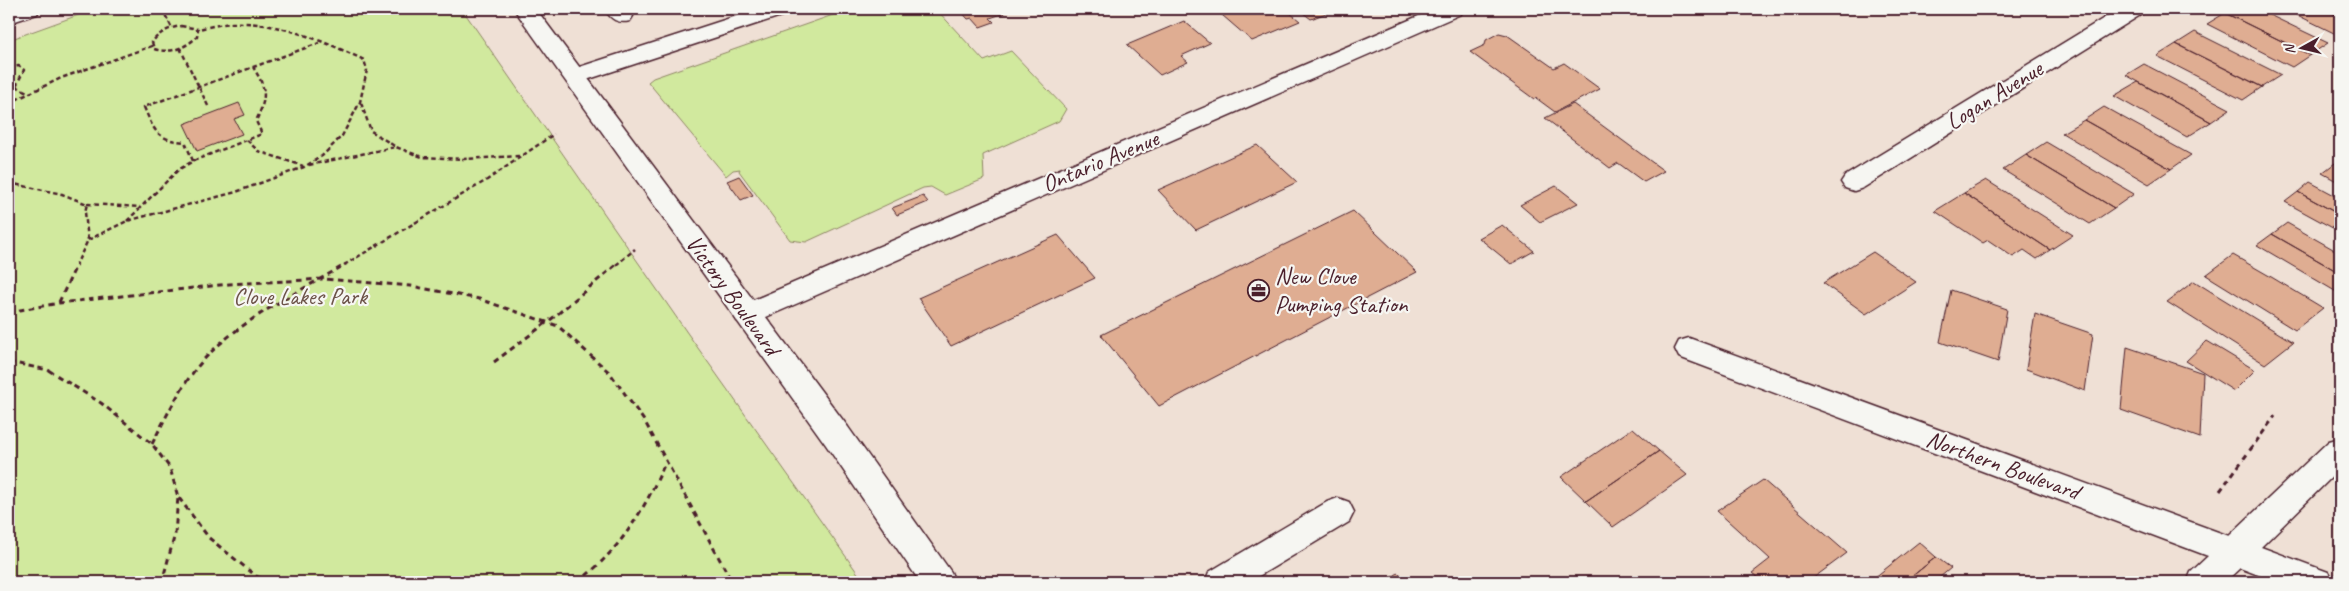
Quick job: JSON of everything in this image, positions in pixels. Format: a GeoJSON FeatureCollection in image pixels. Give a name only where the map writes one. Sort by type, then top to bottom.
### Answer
{"type":"FeatureCollection","features":[{"type":"Feature","properties":{"kind":"street"},"geometry":{"type":"LineString","coordinates":[[9,16],[29,9]]}},
{"type":"Feature","properties":{"kind":"street","name":"Victory Boulevard"},"geometry":{"type":"LineString","coordinates":[[525,9],[837,436],[939,582]]}},
{"type":"Feature","properties":{"kind":"street"},"geometry":{"type":"LineString","coordinates":[[575,76],[779,9]]}},
{"type":"Feature","properties":{"kind":"street","name":"Ontario Avenue"},"geometry":{"type":"LineString","coordinates":[[747,314],[1453,9]]}},
{"type":"Feature","properties":{"kind":"street","name":"Logan Avenue"},"geometry":{"type":"LineString","coordinates":[[1854,182],[2134,9]]}},
{"type":"Feature","properties":{"kind":"street","name":"Northern Boulevard"},"geometry":{"type":"LineString","coordinates":[[1689,350],[2237,551],[2316,582]]}},
{"type":"Feature","properties":{"kind":"street"},"geometry":{"type":"LineString","coordinates":[[2203,582],[2340,450]]}},
{"type":"Feature","properties":{"kind":"street"},"geometry":{"type":"LineString","coordinates":[[1221,582],[1338,512]]}},
{"type":"Feature","properties":{"kind":"path"},"geometry":{"type":"LineString","coordinates":[[162,9],[172,28]]}},
{"type":"Feature","properties":{"kind":"path"},"geometry":{"type":"LineString","coordinates":[[152,46],[155,38],[172,28],[188,26],[198,29],[232,23],[261,24],[337,47],[364,60],[367,70],[360,102],[342,136],[322,156],[304,167]]}},
{"type":"Feature","properties":{"kind":"path"},"geometry":{"type":"LineString","coordinates":[[152,46],[158,51],[180,48],[198,37],[198,29]]}},
{"type":"Feature","properties":{"kind":"path"},"geometry":{"type":"LineString","coordinates":[[193,161],[185,142],[165,140],[158,137],[144,107],[319,43]]}},
{"type":"Feature","properties":{"kind":"path"},"geometry":{"type":"LineString","coordinates":[[9,103],[28,92],[61,78],[152,46]]}},
{"type":"Feature","properties":{"kind":"path"},"geometry":{"type":"LineString","coordinates":[[180,48],[209,108]]}},
{"type":"Feature","properties":{"kind":"path"},"geometry":{"type":"LineString","coordinates":[[9,67],[20,66],[24,70],[16,86],[9,89]]}},
{"type":"Feature","properties":{"kind":"path"},"geometry":{"type":"LineString","coordinates":[[126,221],[178,170],[193,161],[262,134],[256,121],[266,99],[266,89],[253,68]]}},
{"type":"Feature","properties":{"kind":"path"},"geometry":{"type":"LineString","coordinates":[[16,86],[28,92]]}},
{"type":"Feature","properties":{"kind":"path"},"geometry":{"type":"LineString","coordinates":[[360,102],[371,131],[396,147],[422,157],[438,159],[520,156]]}},
{"type":"Feature","properties":{"kind":"path"},"geometry":{"type":"LineString","coordinates":[[152,444],[191,374],[208,355],[249,322],[324,279],[487,180],[554,134]]}},
{"type":"Feature","properties":{"kind":"path"},"geometry":{"type":"LineString","coordinates":[[247,140],[258,151],[304,167]]}},
{"type":"Feature","properties":{"kind":"path"},"geometry":{"type":"LineString","coordinates":[[88,240],[126,221],[236,192],[304,167],[396,147]]}},
{"type":"Feature","properties":{"kind":"path"},"geometry":{"type":"LineString","coordinates":[[9,183],[62,194],[87,204],[140,207]]}},
{"type":"Feature","properties":{"kind":"path"},"geometry":{"type":"LineString","coordinates":[[59,303],[88,240],[84,212],[87,204]]}},
{"type":"Feature","properties":{"kind":"path"},"geometry":{"type":"LineString","coordinates":[[494,362],[547,322],[636,248]]}},
{"type":"Feature","properties":{"kind":"path"},"geometry":{"type":"LineString","coordinates":[[9,312],[59,303],[229,284],[324,279],[411,286],[479,299],[558,326],[610,373],[645,422],[732,582]]}},
{"type":"Feature","properties":{"kind":"path"},"geometry":{"type":"LineString","coordinates":[[9,362],[48,370],[101,403],[152,444],[170,468],[178,497],[175,534],[162,582]]}},
{"type":"Feature","properties":{"kind":"path"},"geometry":{"type":"LineString","coordinates":[[2220,492],[2275,416]]}},
{"type":"Feature","properties":{"kind":"path"},"geometry":{"type":"LineString","coordinates":[[578,582],[596,570],[619,546],[649,502],[666,462]]}},
{"type":"Feature","properties":{"kind":"path"},"geometry":{"type":"LineString","coordinates":[[178,497],[209,538],[256,576],[269,582]]}},
{"type":"Feature","properties":{"kind":"green space","name":"Clove Lakes Park"},"geometry":{"type":"Polygon","coordinates":[[[95,9],[462,9],[688,334],[864,582],[9,582],[9,40],[95,9]]]}},
{"type":"Feature","properties":{"kind":"green space"},"geometry":{"type":"Polygon","coordinates":[[[850,9],[936,9],[984,61],[1011,51],[1066,109],[1059,121],[983,155],[984,179],[945,195],[931,187],[923,188],[806,242],[790,240],[739,171],[740,169],[733,170],[726,176],[648,82],[653,78],[850,9]]]}},
{"type":"Feature","properties":{"kind":"building"},"geometry":{"type":"Polygon","coordinates":[[[959,9],[1001,9],[1005,13],[990,18],[994,22],[980,27],[972,18],[968,19],[959,9]]]}},
{"type":"Feature","properties":{"kind":"building"},"geometry":{"type":"Polygon","coordinates":[[[1215,9],[1285,9],[1300,21],[1252,41],[1215,9]]]}},
{"type":"Feature","properties":{"kind":"building"},"geometry":{"type":"Polygon","coordinates":[[[1298,9],[1336,9],[1311,19],[1298,9]]]}},
{"type":"Feature","properties":{"kind":"building"},"geometry":{"type":"Polygon","coordinates":[[[2232,9],[2257,9],[2328,43],[2310,55],[2225,13],[2232,9]]]}},
{"type":"Feature","properties":{"kind":"building"},"geometry":{"type":"Polygon","coordinates":[[[2285,9],[2324,9],[2340,17],[2340,36],[2285,9]]]}},
{"type":"Feature","properties":{"kind":"building"},"geometry":{"type":"Polygon","coordinates":[[[2324,9],[2340,9],[2340,17],[2324,9]]]}},
{"type":"Feature","properties":{"kind":"building"},"geometry":{"type":"Polygon","coordinates":[[[2225,13],[2310,55],[2292,67],[2207,24],[2225,13]]]}},
{"type":"Feature","properties":{"kind":"building"},"geometry":{"type":"Polygon","coordinates":[[[1184,21],[1210,43],[1181,56],[1188,62],[1160,75],[1127,45],[1184,21]]]}},
{"type":"Feature","properties":{"kind":"building"},"geometry":{"type":"Polygon","coordinates":[[[2195,32],[2281,75],[2262,87],[2176,44],[2195,32]]]}},
{"type":"Feature","properties":{"kind":"building"},"geometry":{"type":"Polygon","coordinates":[[[1499,33],[1507,35],[1554,68],[1564,63],[1600,89],[1555,112],[1470,52],[1485,45],[1486,40],[1499,33]]]}},
{"type":"Feature","properties":{"kind":"building"},"geometry":{"type":"Polygon","coordinates":[[[2176,44],[2262,87],[2243,100],[2157,56],[2176,44]]]}},
{"type":"Feature","properties":{"kind":"building"},"geometry":{"type":"Polygon","coordinates":[[[2144,64],[2230,109],[2211,122],[2126,75],[2144,64]]]}},
{"type":"Feature","properties":{"kind":"building"},"geometry":{"type":"Polygon","coordinates":[[[2138,82],[2211,122],[2187,137],[2114,96],[2138,82]]]}},
{"type":"Feature","properties":{"kind":"building"},"geometry":{"type":"Polygon","coordinates":[[[239,103],[245,115],[234,119],[242,134],[197,151],[184,124],[239,103]]]}},
{"type":"Feature","properties":{"kind":"building"},"geometry":{"type":"Polygon","coordinates":[[[1573,104],[1664,171],[1644,182],[1618,163],[1610,168],[1545,118],[1573,104]]]}},
{"type":"Feature","properties":{"kind":"building"},"geometry":{"type":"Polygon","coordinates":[[[2104,107],[2191,155],[2171,169],[2084,120],[2104,107]]]}},
{"type":"Feature","properties":{"kind":"building"},"geometry":{"type":"Polygon","coordinates":[[[2084,120],[2171,169],[2149,184],[2062,133],[2084,120]]]}},
{"type":"Feature","properties":{"kind":"building"},"geometry":{"type":"Polygon","coordinates":[[[2046,142],[2134,194],[2114,208],[2026,155],[2046,142]]]}},
{"type":"Feature","properties":{"kind":"building"},"geometry":{"type":"Polygon","coordinates":[[[1257,145],[1297,182],[1196,230],[1158,190],[1257,145]]]}},
{"type":"Feature","properties":{"kind":"building"},"geometry":{"type":"Polygon","coordinates":[[[2026,155],[2114,208],[2090,224],[2003,170],[2026,155]]]}},
{"type":"Feature","properties":{"kind":"building"},"geometry":{"type":"Polygon","coordinates":[[[2335,163],[2340,166],[2340,183],[2322,173],[2335,163]]]}},
{"type":"Feature","properties":{"kind":"building"},"geometry":{"type":"Polygon","coordinates":[[[739,176],[753,195],[741,200],[727,181],[739,176]]]}},
{"type":"Feature","properties":{"kind":"building"},"geometry":{"type":"Polygon","coordinates":[[[1986,180],[2073,235],[2050,250],[1964,193],[1986,180]]]}},
{"type":"Feature","properties":{"kind":"building"},"geometry":{"type":"Polygon","coordinates":[[[2310,182],[2340,198],[2340,215],[2298,192],[2310,182]]]}},
{"type":"Feature","properties":{"kind":"building"},"geometry":{"type":"Polygon","coordinates":[[[1556,186],[1578,203],[1540,222],[1520,205],[1556,186]]]}},
{"type":"Feature","properties":{"kind":"building"},"geometry":{"type":"Polygon","coordinates":[[[2298,192],[2340,215],[2340,232],[2285,202],[2298,192]]]}},
{"type":"Feature","properties":{"kind":"building"},"geometry":{"type":"Polygon","coordinates":[[[1964,193],[2050,250],[2037,259],[2024,250],[2013,257],[1988,240],[1983,243],[1935,211],[1964,193]]]}},
{"type":"Feature","properties":{"kind":"building"},"geometry":{"type":"Polygon","coordinates":[[[923,196],[928,202],[897,215],[892,208],[923,196]]]}},
{"type":"Feature","properties":{"kind":"building"},"geometry":{"type":"Polygon","coordinates":[[[1353,211],[1417,272],[1159,406],[1101,335],[1353,211]]]}},
{"type":"Feature","properties":{"kind":"building"},"geometry":{"type":"Polygon","coordinates":[[[2287,223],[2340,253],[2340,273],[2272,234],[2287,223]]]}},
{"type":"Feature","properties":{"kind":"building"},"geometry":{"type":"Polygon","coordinates":[[[1502,225],[1534,251],[1511,264],[1479,238],[1502,225]]]}},
{"type":"Feature","properties":{"kind":"building"},"geometry":{"type":"Polygon","coordinates":[[[2272,234],[2340,273],[2340,294],[2257,245],[2272,234]]]}},
{"type":"Feature","properties":{"kind":"building"},"geometry":{"type":"Polygon","coordinates":[[[1058,235],[1095,278],[951,346],[918,298],[1058,235]]]}},
{"type":"Feature","properties":{"kind":"building"},"geometry":{"type":"Polygon","coordinates":[[[1873,252],[1916,282],[1866,314],[1823,283],[1873,252]]]}},
{"type":"Feature","properties":{"kind":"building"},"geometry":{"type":"Polygon","coordinates":[[[2233,255],[2323,308],[2295,330],[2206,275],[2233,255]]]}},
{"type":"Feature","properties":{"kind":"building"},"geometry":{"type":"Polygon","coordinates":[[[2194,281],[2293,342],[2265,364],[2167,302],[2194,281]]]}},
{"type":"Feature","properties":{"kind":"building"},"geometry":{"type":"Polygon","coordinates":[[[1951,290],[2007,309],[1998,362],[1940,342],[1951,290]]]}},
{"type":"Feature","properties":{"kind":"building"},"geometry":{"type":"Polygon","coordinates":[[[2035,314],[2093,334],[2085,391],[2026,369],[2035,314]]]}},
{"type":"Feature","properties":{"kind":"building"},"geometry":{"type":"Polygon","coordinates":[[[2207,341],[2255,370],[2234,391],[2186,361],[2207,341]]]}},
{"type":"Feature","properties":{"kind":"building"},"geometry":{"type":"Polygon","coordinates":[[[2127,347],[2203,373],[2200,438],[2121,410],[2127,347]]]}},
{"type":"Feature","properties":{"kind":"building"},"geometry":{"type":"Polygon","coordinates":[[[1633,428],[1659,451],[1586,501],[1561,477],[1633,428]]]}},
{"type":"Feature","properties":{"kind":"building"},"geometry":{"type":"Polygon","coordinates":[[[1659,451],[1687,475],[1613,527],[1586,501],[1659,451]]]}},
{"type":"Feature","properties":{"kind":"building"},"geometry":{"type":"Polygon","coordinates":[[[1763,480],[1847,553],[1808,582],[1763,582],[1752,573],[1770,559],[1717,511],[1763,480]]]}},
{"type":"Feature","properties":{"kind":"building"},"geometry":{"type":"Polygon","coordinates":[[[1919,542],[1936,557],[1905,582],[1869,582],[1919,542]]]}},
{"type":"Feature","properties":{"kind":"building"},"geometry":{"type":"Polygon","coordinates":[[[1936,557],[1951,568],[1934,582],[1905,582],[1936,557]]]}},
{"type":"Feature","properties":{"kind":"building"},"geometry":{"type":"Polygon","coordinates":[[[1398,573],[1406,582],[1385,582],[1398,573]]]}},
{"type":"Feature","properties":{"kind":"place","name":"New Clove Pumping Station"},"geometry":{"type":"Point","coordinates":[1259,290]}}]}
